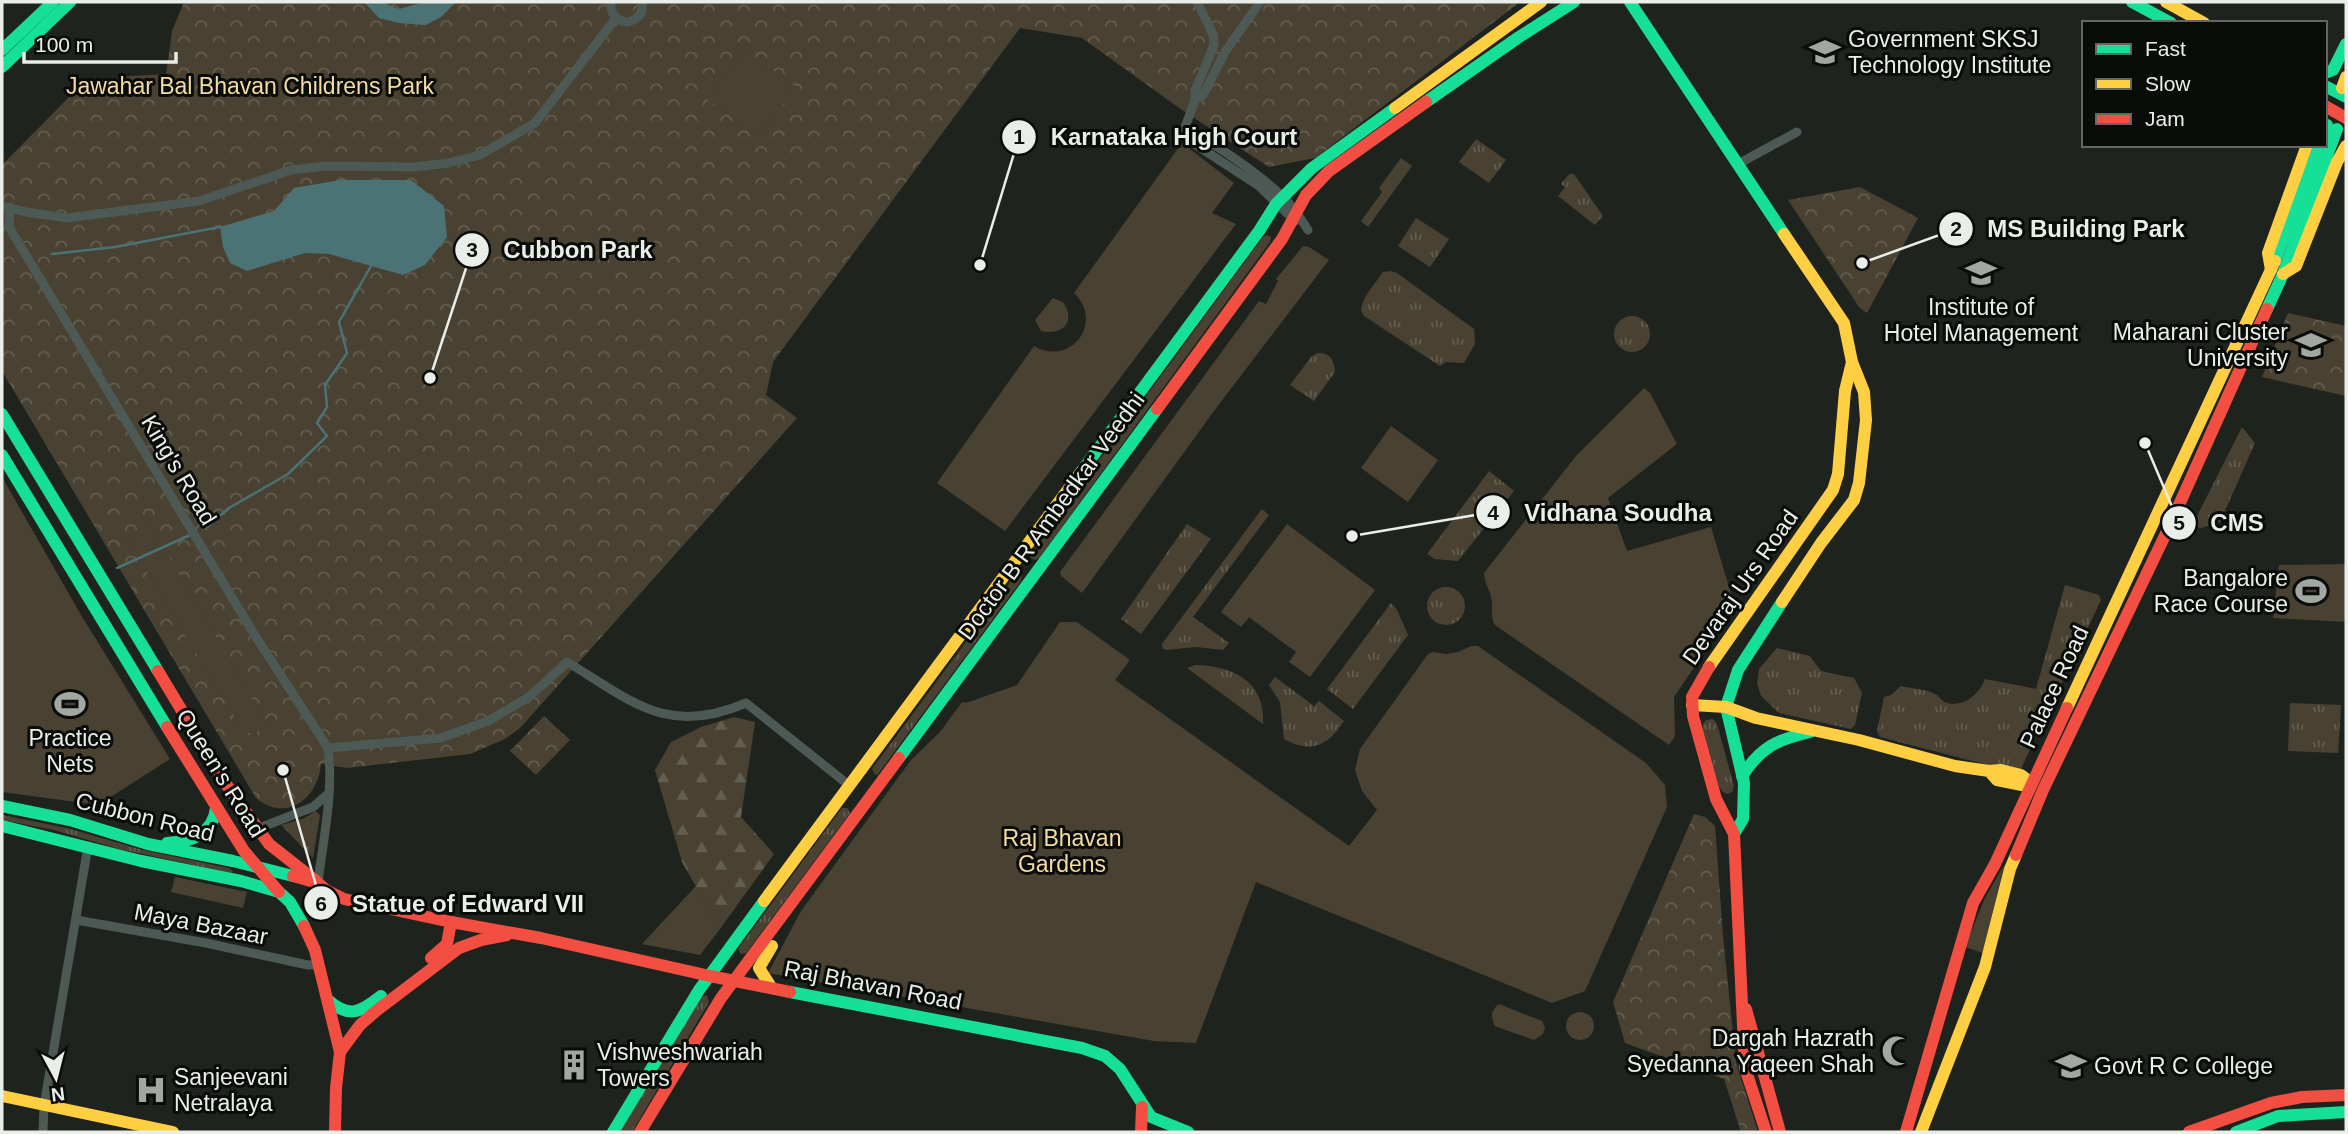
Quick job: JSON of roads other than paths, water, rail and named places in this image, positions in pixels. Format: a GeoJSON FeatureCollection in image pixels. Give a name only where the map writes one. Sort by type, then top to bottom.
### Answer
{"type":"FeatureCollection","features":[{"type":"Feature","properties":{"kind":"main road"},"geometry":{"type":"LineString","coordinates":[[2,50],[53,2]]}},
{"type":"Feature","properties":{"kind":"main road"},"geometry":{"type":"LineString","coordinates":[[2,67],[70,2]]}},
{"type":"Feature","properties":{"kind":"main road","name":"Doctor B R Ambedkar Veedhi"},"geometry":{"type":"LineString","coordinates":[[612,1132],[678,1022],[710,976],[1280,200],[1312,168],[1542,2]]}},
{"type":"Feature","properties":{"kind":"main road","name":"Doctor B R Ambedkar Veedhi"},"geometry":{"type":"LineString","coordinates":[[640,1132],[734,980],[1282,239],[1306,195],[1329,171],[1519,37],[1574,2]]}},
{"type":"Feature","properties":{"kind":"main road","name":"Devaraj Urs Road"},"geometry":{"type":"LineString","coordinates":[[1630,2],[1844,323],[1852,362],[1863,385],[1866,420],[1859,483],[1854,500],[1821,543],[1738,670],[1726,707]]}},
{"type":"Feature","properties":{"kind":"main road"},"geometry":{"type":"LineString","coordinates":[[2132,2],[2167,21]]}},
{"type":"Feature","properties":{"kind":"main road"},"geometry":{"type":"LineString","coordinates":[[2166,2],[2199,21]]}},
{"type":"Feature","properties":{"kind":"main road"},"geometry":{"type":"LineString","coordinates":[[2327,72],[2333,70],[2346,44]]}},
{"type":"Feature","properties":{"kind":"main road"},"geometry":{"type":"LineString","coordinates":[[2327,86],[2345,87]]}},
{"type":"Feature","properties":{"kind":"main road"},"geometry":{"type":"LineString","coordinates":[[2327,107],[2346,118]]}},
{"type":"Feature","properties":{"kind":"main road"},"geometry":{"type":"LineString","coordinates":[[2277,272],[2296,266],[2337,162],[2346,146]]}},
{"type":"Feature","properties":{"kind":"main road"},"geometry":{"type":"LineString","coordinates":[[2277,272],[2267,253],[2306,147]]}},
{"type":"Feature","properties":{"kind":"main road"},"geometry":{"type":"LineString","coordinates":[[2277,272],[2318,147]]}},
{"type":"Feature","properties":{"kind":"main road"},"geometry":{"type":"LineString","coordinates":[[2277,272],[2323,147]]}},
{"type":"Feature","properties":{"kind":"main road","name":"Palace Road"},"geometry":{"type":"LineString","coordinates":[[1906,1132],[1973,903],[1995,864],[2031,781],[2201,422],[2277,272]]}},
{"type":"Feature","properties":{"kind":"main road","name":"Palace Road"},"geometry":{"type":"LineString","coordinates":[[1922,1132],[1988,956],[2011,869],[2048,781],[2214,428],[2277,272]]}},
{"type":"Feature","properties":{"kind":"main road","name":"Devaraj Urs Road"},"geometry":{"type":"LineString","coordinates":[[1692,705],[1692,697],[1704,672],[1833,490],[1839,460],[1845,391],[1852,362]]}},
{"type":"Feature","properties":{"kind":"main road","name":"Queen's Road"},"geometry":{"type":"LineString","coordinates":[[2,414],[170,694],[258,831]]}},
{"type":"Feature","properties":{"kind":"main road"},"geometry":{"type":"LineString","coordinates":[[2201,422],[2214,428]]}},
{"type":"Feature","properties":{"kind":"main road","name":"Queen's Road"},"geometry":{"type":"LineString","coordinates":[[2,455],[216,808],[244,851],[296,910],[319,965],[340,1052],[335,1132]]}},
{"type":"Feature","properties":{"kind":"main road"},"geometry":{"type":"LineString","coordinates":[[1766,1132],[1745,1068],[1734,834],[1716,799],[1692,705],[1726,707],[1756,718],[1859,740],[1955,766],[1989,771],[1997,780],[2022,785],[2031,781],[2048,781]]}},
{"type":"Feature","properties":{"kind":"main road"},"geometry":{"type":"LineString","coordinates":[[1726,707],[1742,776],[1743,819],[1734,834]]}},
{"type":"Feature","properties":{"kind":"main road"},"geometry":{"type":"LineString","coordinates":[[1742,776],[1755,755],[1779,738],[1814,731]]}},
{"type":"Feature","properties":{"kind":"main road"},"geometry":{"type":"LineString","coordinates":[[853,781],[877,789]]}},
{"type":"Feature","properties":{"kind":"main road"},"geometry":{"type":"LineString","coordinates":[[1716,799],[1728,807],[1743,794]]}},
{"type":"Feature","properties":{"kind":"main road"},"geometry":{"type":"LineString","coordinates":[[842,798],[861,811]]}},
{"type":"Feature","properties":{"kind":"main road","name":"Cubbon Road"},"geometry":{"type":"LineString","coordinates":[[2,806],[70,820],[148,844],[259,867],[318,883]]}},
{"type":"Feature","properties":{"kind":"main road"},"geometry":{"type":"LineString","coordinates":[[148,844],[179,843],[193,839],[212,825],[216,808]]}},
{"type":"Feature","properties":{"kind":"main road","name":"Cubbon Road"},"geometry":{"type":"LineString","coordinates":[[2,826],[242,881],[279,892]]}},
{"type":"Feature","properties":{"kind":"main road","name":"Cubbon Road"},"geometry":{"type":"LineString","coordinates":[[258,831],[269,844],[326,890],[344,899],[517,934]]}},
{"type":"Feature","properties":{"kind":"main road"},"geometry":{"type":"LineString","coordinates":[[328,1000],[336,1009],[347,1013],[370,1004],[444,947],[449,940],[450,922]]}},
{"type":"Feature","properties":{"kind":"main road"},"geometry":{"type":"LineString","coordinates":[[771,987],[759,968],[772,947],[773,930]]}},
{"type":"Feature","properties":{"kind":"main road"},"geometry":{"type":"LineString","coordinates":[[340,1052],[360,1025],[376,1011],[459,948],[481,940],[517,934]]}},
{"type":"Feature","properties":{"kind":"main road","name":"Raj Bhavan Road"},"geometry":{"type":"LineString","coordinates":[[517,934],[710,976],[1082,1048],[1105,1056],[1120,1069],[1142,1107],[1151,1117],[1188,1132]]}},
{"type":"Feature","properties":{"kind":"main road"},"geometry":{"type":"LineString","coordinates":[[1743,999],[1780,1132]]}},
{"type":"Feature","properties":{"kind":"main road"},"geometry":{"type":"LineString","coordinates":[[1938,1020],[1961,1028]]}},
{"type":"Feature","properties":{"kind":"main road"},"geometry":{"type":"LineString","coordinates":[[2189,1132],[2271,1103],[2302,1097],[2346,1094]]}},
{"type":"Feature","properties":{"kind":"main road"},"geometry":{"type":"LineString","coordinates":[[2,1097],[173,1132]]}},
{"type":"Feature","properties":{"kind":"main road","name":"Palace Road"},"geometry":{"type":"LineString","coordinates":[[1930,1132],[1936,1116],[1933,1102]]}},
{"type":"Feature","properties":{"kind":"main road"},"geometry":{"type":"LineString","coordinates":[[1141,1132],[1142,1107]]}},
{"type":"Feature","properties":{"kind":"main road"},"geometry":{"type":"LineString","coordinates":[[2236,1132],[2278,1116],[2346,1111]]}},
{"type":"Feature","properties":{"kind":"street"},"geometry":{"type":"LineString","coordinates":[[611,2],[612,13],[622,21],[634,20],[642,10],[642,2]]}},
{"type":"Feature","properties":{"kind":"street"},"geometry":{"type":"LineString","coordinates":[[1197,2],[1213,34],[1214,45],[1195,91],[1195,100],[1184,130],[1196,145],[1280,200],[1295,217]]}},
{"type":"Feature","properties":{"kind":"street"},"geometry":{"type":"LineString","coordinates":[[1195,100],[1203,95],[1225,52],[1260,2]]}},
{"type":"Feature","properties":{"kind":"street"},"geometry":{"type":"LineString","coordinates":[[6,207],[67,218],[199,201],[291,170],[326,166],[414,167],[448,163],[480,155],[535,123],[616,18]]}},
{"type":"Feature","properties":{"kind":"street"},"geometry":{"type":"LineString","coordinates":[[1738,164],[1797,132]]}},
{"type":"Feature","properties":{"kind":"street","name":"King's Road"},"geometry":{"type":"LineString","coordinates":[[6,207],[9,227],[254,634],[328,748]]}},
{"type":"Feature","properties":{"kind":"street"},"geometry":{"type":"LineString","coordinates":[[318,883],[331,767],[328,748],[441,738],[488,720],[529,697],[567,662],[640,706],[660,714],[680,717],[705,716],[746,703],[853,781]]}},
{"type":"Feature","properties":{"kind":"street"},"geometry":{"type":"LineString","coordinates":[[258,831],[313,807],[328,794]]}},
{"type":"Feature","properties":{"kind":"street"},"geometry":{"type":"LineString","coordinates":[[43,1132],[44,1106],[88,846]]}},
{"type":"Feature","properties":{"kind":"street","name":"Maya Bazaar"},"geometry":{"type":"LineString","coordinates":[[76,920],[319,965]]}},
{"type":"Feature","properties":{"kind":"water"},"geometry":{"type":"Polygon","coordinates":[[[364,2],[382,2],[399,9],[424,2],[456,2],[441,17],[426,25],[379,18],[364,2]]]}},
{"type":"Feature","properties":{"kind":"water"},"geometry":{"type":"Polygon","coordinates":[[[340,180],[411,180],[444,206],[447,237],[425,265],[403,275],[329,254],[305,253],[247,271],[230,263],[223,247],[220,227],[274,211],[294,188],[340,180]]]}},
{"type":"Feature","properties":{"kind":"waterway"},"geometry":{"type":"LineString","coordinates":[[52,254],[115,247],[220,227]]}},
{"type":"Feature","properties":{"kind":"waterway"},"geometry":{"type":"LineString","coordinates":[[207,527],[229,508],[288,474],[327,436],[317,423],[327,407],[325,385],[347,353],[339,322],[371,266]]}},
{"type":"Feature","properties":{"kind":"waterway"},"geometry":{"type":"LineString","coordinates":[[117,568],[190,535]]}},
{"type":"Feature","properties":{"kind":"place","name":"Government SKSJ Technology Institute"},"geometry":{"type":"Point","coordinates":[1825,52]}},
{"type":"Feature","properties":{"kind":"place","name":"MS Building Park"},"geometry":{"type":"Point","coordinates":[1862,263]}},
{"type":"Feature","properties":{"kind":"place","name":"Karnataka High Court"},"geometry":{"type":"Point","coordinates":[980,265]}},
{"type":"Feature","properties":{"kind":"place","name":"Institute of Hotel Management"},"geometry":{"type":"Point","coordinates":[1981,273]}},
{"type":"Feature","properties":{"kind":"place","name":"Maharani Cluster University"},"geometry":{"type":"Point","coordinates":[2311,345]}},
{"type":"Feature","properties":{"kind":"place","name":"Cubbon Park"},"geometry":{"type":"Point","coordinates":[430,378]}},
{"type":"Feature","properties":{"kind":"place","name":"CMS"},"geometry":{"type":"Point","coordinates":[2145,443]}},
{"type":"Feature","properties":{"kind":"place","name":"Vidhana Soudha"},"geometry":{"type":"Point","coordinates":[1352,536]}},
{"type":"Feature","properties":{"kind":"place","name":"Bangalore Race Course"},"geometry":{"type":"Point","coordinates":[2311,591]}},
{"type":"Feature","properties":{"kind":"place","name":"Practice Nets"},"geometry":{"type":"Point","coordinates":[70,704]}},
{"type":"Feature","properties":{"kind":"place","name":"Statue of Edward VII"},"geometry":{"type":"Point","coordinates":[283,770]}},
{"type":"Feature","properties":{"kind":"place","name":"Dargah Hazrath Syedanna Yaqeen Shah"},"geometry":{"type":"Point","coordinates":[1897,1051]}},
{"type":"Feature","properties":{"kind":"place","name":"Vishweshwariah Towers"},"geometry":{"type":"Point","coordinates":[574,1065]}},
{"type":"Feature","properties":{"kind":"place","name":"Govt R C College"},"geometry":{"type":"Point","coordinates":[2071,1066]}},
{"type":"Feature","properties":{"kind":"place","name":"Sanjeevani Netralaya"},"geometry":{"type":"Point","coordinates":[151,1090]}},
{"type":"Feature","properties":{"kind":"park label","name":"Jawahar Bal Bhavan Childrens Park"},"geometry":{"type":"Point","coordinates":[250,86]}},
{"type":"Feature","properties":{"kind":"park label","name":"Raj Bhavan Gardens"},"geometry":{"type":"Point","coordinates":[1062,851]}}]}
